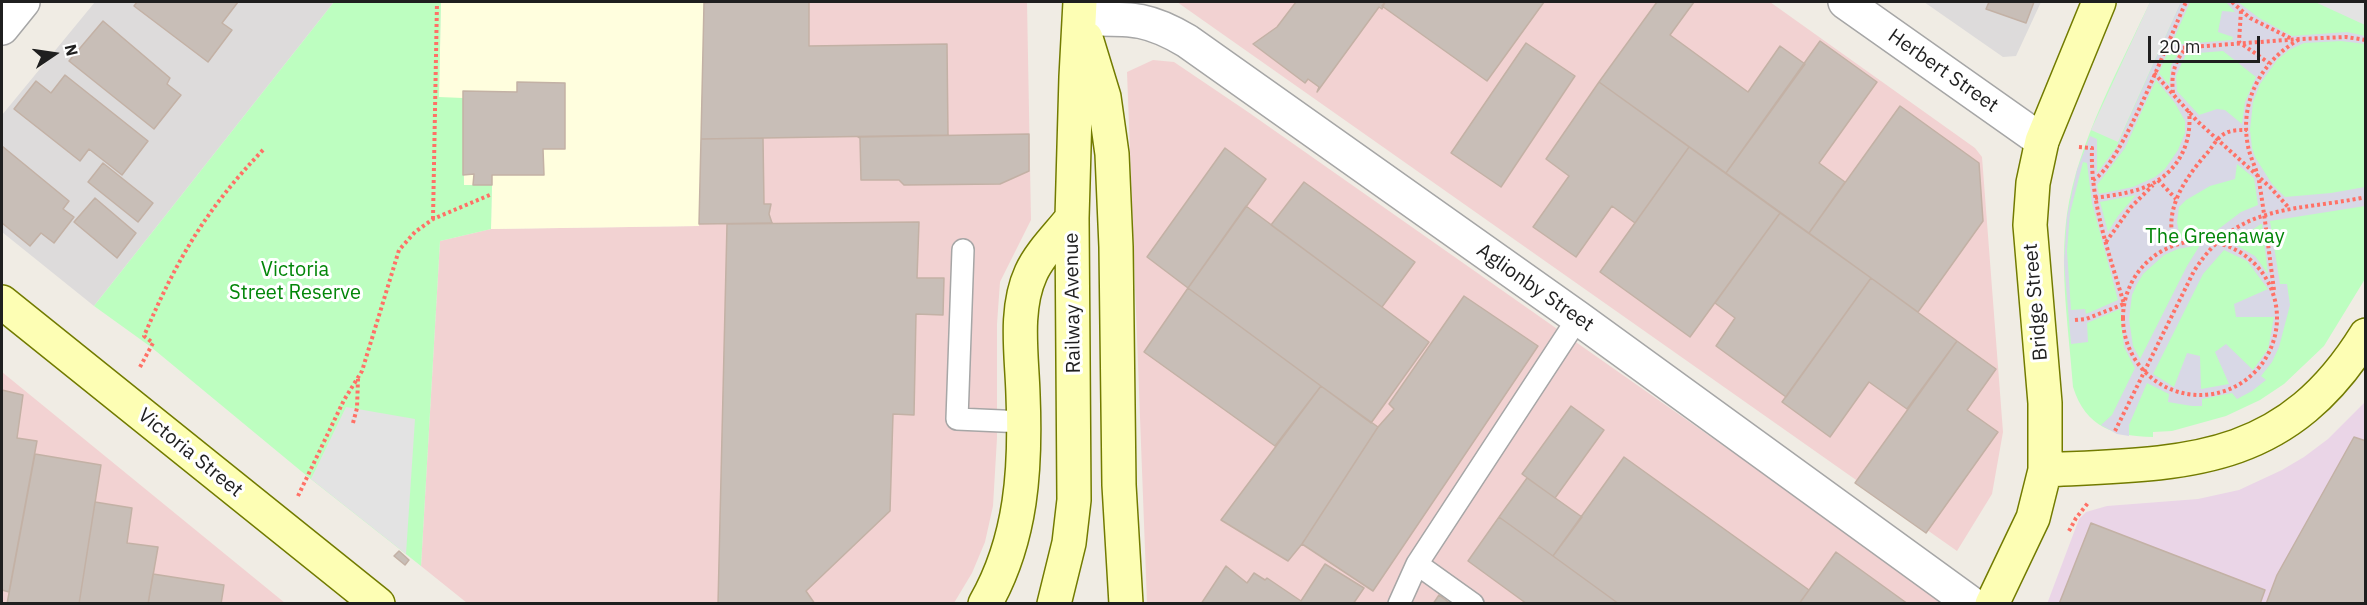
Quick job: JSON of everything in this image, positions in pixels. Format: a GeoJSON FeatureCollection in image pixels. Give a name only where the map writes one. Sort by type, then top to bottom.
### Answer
{"type":"FeatureCollection","features":[{"type":"Feature","properties":{"kind":"main road","name":"Bridge Street"},"geometry":{"type":"LineString","coordinates":[[1992,603],[2033,518],[2045,470],[2046,423],[2030,225],[2033,183],[2042,141],[2099,2]]}},
{"type":"Feature","properties":{"kind":"main road","name":"Railway Avenue"},"geometry":{"type":"LineString","coordinates":[[1054,603],[1069,543],[1074,500],[1072,218],[1076,77],[1081,10]]}},
{"type":"Feature","properties":{"kind":"main road"},"geometry":{"type":"LineString","coordinates":[[1081,10],[1104,97],[1112,154],[1116,247],[1119,485],[1126,603]]}},
{"type":"Feature","properties":{"kind":"main road"},"geometry":{"type":"LineString","coordinates":[[985,603],[1007,558],[1018,521],[1024,422],[1021,334],[1023,298],[1030,274],[1038,259],[1072,218]]}},
{"type":"Feature","properties":{"kind":"main road","name":"Victoria Street"},"geometry":{"type":"LineString","coordinates":[[2,302],[378,603]]}},
{"type":"Feature","properties":{"kind":"main road"},"geometry":{"type":"LineString","coordinates":[[2045,470],[2177,462],[2239,447],[2268,433],[2312,402],[2343,369],[2366,335]]}},
{"type":"Feature","properties":{"kind":"street"},"geometry":{"type":"LineString","coordinates":[[2,28],[23,2]]}},
{"type":"Feature","properties":{"kind":"street","name":"Herbert Street"},"geometry":{"type":"LineString","coordinates":[[1845,2],[2042,141]]}},
{"type":"Feature","properties":{"kind":"street","name":"Aglionby Street"},"geometry":{"type":"LineString","coordinates":[[1081,10],[1142,20],[1167,29],[1187,41],[1578,318],[1972,603]]}},
{"type":"Feature","properties":{"kind":"lane"},"geometry":{"type":"LineString","coordinates":[[963,250],[957,419],[1024,422]]}},
{"type":"Feature","properties":{"kind":"lane"},"geometry":{"type":"LineString","coordinates":[[1399,603],[1417,564],[1578,318]]}},
{"type":"Feature","properties":{"kind":"lane"},"geometry":{"type":"LineString","coordinates":[[1417,564],[1473,603]]}},
{"type":"Feature","properties":{"kind":"path"},"geometry":{"type":"LineString","coordinates":[[433,219],[437,2]]}},
{"type":"Feature","properties":{"kind":"path"},"geometry":{"type":"LineString","coordinates":[[2092,180],[2107,168],[2123,144],[2186,2]]}},
{"type":"Feature","properties":{"kind":"path"},"geometry":{"type":"LineString","coordinates":[[2232,2],[2260,24],[2293,40]]}},
{"type":"Feature","properties":{"kind":"path"},"geometry":{"type":"LineString","coordinates":[[2239,42],[2241,10]]}},
{"type":"Feature","properties":{"kind":"path"},"geometry":{"type":"LineString","coordinates":[[2165,49],[2300,39],[2346,37],[2366,40]]}},
{"type":"Feature","properties":{"kind":"path"},"geometry":{"type":"LineString","coordinates":[[2091,158],[2095,198],[2124,304],[2124,322],[2130,351],[2144,371],[2157,383],[2183,393],[2195,394],[2226,389],[2250,378],[2266,361],[2278,328],[2259,177],[2248,146],[2249,102],[2258,79],[2269,63],[2283,49],[2300,39]]}},
{"type":"Feature","properties":{"kind":"path"},"geometry":{"type":"LineString","coordinates":[[2239,42],[2269,63]]}},
{"type":"Feature","properties":{"kind":"path"},"geometry":{"type":"LineString","coordinates":[[2173,94],[2172,73],[2180,55],[2187,47]]}},
{"type":"Feature","properties":{"kind":"path"},"geometry":{"type":"LineString","coordinates":[[2154,73],[2217,140],[2290,208]]}},
{"type":"Feature","properties":{"kind":"path"},"geometry":{"type":"LineString","coordinates":[[2106,242],[2131,207],[2181,156],[2190,135],[2189,111]]}},
{"type":"Feature","properties":{"kind":"path"},"geometry":{"type":"LineString","coordinates":[[2175,245],[2171,225],[2176,199],[2191,172],[2226,132],[2247,130]]}},
{"type":"Feature","properties":{"kind":"path"},"geometry":{"type":"LineString","coordinates":[[121,398],[153,344],[144,336],[185,249],[230,185],[264,149]]}},
{"type":"Feature","properties":{"kind":"path"},"geometry":{"type":"LineString","coordinates":[[2095,198],[2135,191],[2158,180]]}},
{"type":"Feature","properties":{"kind":"path"},"geometry":{"type":"LineString","coordinates":[[2158,180],[2176,199]]}},
{"type":"Feature","properties":{"kind":"path"},"geometry":{"type":"LineString","coordinates":[[282,527],[344,400],[358,378],[396,257],[415,232],[433,219],[492,194]]}},
{"type":"Feature","properties":{"kind":"path"},"geometry":{"type":"LineString","coordinates":[[2115,432],[2194,271],[2215,243],[2236,227],[2264,215],[2290,208],[2366,197]]}},
{"type":"Feature","properties":{"kind":"path"},"geometry":{"type":"LineString","coordinates":[[2038,322],[2086,319],[2124,304],[2131,284],[2138,273],[2158,254],[2175,245],[2199,241],[2239,250],[2262,273],[2275,297]]}},
{"type":"Feature","properties":{"kind":"path"},"geometry":{"type":"LineString","coordinates":[[352,423],[357,408],[358,378]]}},
{"type":"Feature","properties":{"kind":"shaded area"},"geometry":{"type":"Polygon","coordinates":[[[95,2],[334,2],[94,306],[2,232],[2,115],[95,2]]]}},
{"type":"Feature","properties":{"kind":"shaded area"},"geometry":{"type":"Polygon","coordinates":[[[441,2],[715,2],[704,3],[699,226],[491,229],[492,185],[464,185],[464,175],[439,97],[441,2]]]}},
{"type":"Feature","properties":{"kind":"shaded area"},"geometry":{"type":"Polygon","coordinates":[[[1027,2],[1031,220],[1000,282],[997,324],[997,438],[993,506],[985,542],[972,573],[954,603],[467,603],[421,566],[440,241],[491,229],[699,226],[704,3],[1027,2]]]}},
{"type":"Feature","properties":{"kind":"shaded area"},"geometry":{"type":"Polygon","coordinates":[[[1177,2],[1770,2],[1975,148],[1982,157],[2003,432],[1992,494],[1957,551],[1177,2]]]}},
{"type":"Feature","properties":{"kind":"shaded area"},"geometry":{"type":"Polygon","coordinates":[[[1924,2],[2041,2],[2016,56],[2003,57],[1924,2]]]}},
{"type":"Feature","properties":{"kind":"shaded area"},"geometry":{"type":"Polygon","coordinates":[[[2150,2],[2181,2],[2118,142],[2091,130],[2150,2]]]}},
{"type":"Feature","properties":{"kind":"shaded area"},"geometry":{"type":"Polygon","coordinates":[[[2181,2],[2190,2],[2171,45],[2232,40],[2233,37],[2218,32],[2222,11],[2235,12],[2226,2],[2238,2],[2259,18],[2292,36],[2347,32],[2365,36],[2365,44],[2341,41],[2304,43],[2289,50],[2277,60],[2260,84],[2253,102],[2250,130],[2255,157],[2272,184],[2285,197],[2365,187],[2365,206],[2270,221],[2280,284],[2287,284],[2290,305],[2279,347],[2272,362],[2261,376],[2266,380],[2237,399],[2232,393],[2202,399],[2202,406],[2168,402],[2169,394],[2147,383],[2129,425],[2129,436],[2117,434],[2101,425],[2112,415],[2135,368],[2124,347],[2120,309],[2087,323],[2088,342],[2071,344],[2064,262],[2067,216],[2077,170],[2090,136],[2097,139],[2097,173],[2116,148],[2181,2]],[[2223,51],[2186,54],[2176,76],[2177,91],[2199,115],[2217,109],[2225,110],[2242,124],[2245,102],[2256,77],[2223,51]],[[2167,54],[2159,73],[2169,85],[2171,66],[2178,54],[2167,54]],[[2156,80],[2125,148],[2097,185],[2099,194],[2133,187],[2155,177],[2165,169],[2178,150],[2185,133],[2185,121],[2175,103],[2156,80]],[[2083,162],[2070,213],[2067,251],[2071,310],[2085,309],[2086,314],[2118,300],[2092,203],[2087,163],[2083,162]],[[2237,164],[2235,179],[2210,186],[2186,200],[2179,207],[2177,222],[2180,238],[2208,237],[2241,212],[2258,205],[2254,178],[2237,164]],[[2136,195],[2100,202],[2108,232],[2118,216],[2136,195]],[[2262,224],[2232,243],[2255,256],[2268,274],[2262,224]],[[2200,245],[2178,249],[2164,255],[2143,274],[2132,295],[2129,319],[2133,346],[2140,359],[2200,245]],[[2224,250],[2203,274],[2153,374],[2174,387],[2187,353],[2200,356],[2201,389],[2229,384],[2215,352],[2226,344],[2253,370],[2268,349],[2274,317],[2236,317],[2234,304],[2268,289],[2247,261],[2224,250]]]}},
{"type":"Feature","properties":{"kind":"shaded area"},"geometry":{"type":"Polygon","coordinates":[[[2315,2],[2365,2],[2365,25],[2315,2]]]}},
{"type":"Feature","properties":{"kind":"shaded area"},"geometry":{"type":"Polygon","coordinates":[[[1153,60],[1174,62],[1248,112],[1942,599],[1940,603],[1147,603],[1127,72],[1153,60]]]}},
{"type":"Feature","properties":{"kind":"shaded area"},"geometry":{"type":"Polygon","coordinates":[[[2,372],[285,603],[2,603],[2,372]]]}},
{"type":"Feature","properties":{"kind":"shaded area"},"geometry":{"type":"Polygon","coordinates":[[[2365,402],[2365,603],[2047,604],[2079,519],[2086,512],[2107,506],[2198,499],[2239,490],[2304,457],[2328,439],[2365,402]]]}},
{"type":"Feature","properties":{"kind":"shaded area"},"geometry":{"type":"Polygon","coordinates":[[[346,407],[415,419],[406,554],[311,479],[346,407]]]}},
{"type":"Feature","properties":{"kind":"green space","name":"Victoria Street Reserve"},"geometry":{"type":"Polygon","coordinates":[[[334,2],[441,2],[439,97],[463,98],[464,185],[492,185],[491,229],[440,241],[421,566],[307,476],[151,347],[94,306],[334,2]]]}},
{"type":"Feature","properties":{"kind":"green space","name":"The Greenaway"},"geometry":{"type":"Polygon","coordinates":[[[2150,2],[2365,2],[2365,279],[2324,346],[2284,384],[2260,400],[2226,416],[2172,431],[2153,432],[2153,437],[2126,435],[2103,427],[2094,421],[2079,401],[2073,387],[2064,257],[2067,214],[2080,160],[2101,106],[2150,2]]]}},
{"type":"Feature","properties":{"kind":"building"},"geometry":{"type":"Polygon","coordinates":[[[137,2],[238,2],[222,23],[232,30],[208,62],[134,6],[137,2]]]}},
{"type":"Feature","properties":{"kind":"building"},"geometry":{"type":"Polygon","coordinates":[[[809,2],[809,46],[947,44],[948,135],[701,139],[704,3],[809,2]]]}},
{"type":"Feature","properties":{"kind":"building"},"geometry":{"type":"Polygon","coordinates":[[[1296,2],[1385,2],[1382,9],[1379,7],[1317,92],[1319,87],[1308,79],[1305,83],[1253,44],[1277,27],[1296,2]]]}},
{"type":"Feature","properties":{"kind":"building"},"geometry":{"type":"Polygon","coordinates":[[[1385,2],[1544,2],[1487,81],[1382,6],[1385,2]]]}},
{"type":"Feature","properties":{"kind":"building"},"geometry":{"type":"Polygon","coordinates":[[[1657,2],[1694,2],[1670,35],[1748,92],[1780,46],[1805,64],[1726,173],[1599,82],[1657,2]]]}},
{"type":"Feature","properties":{"kind":"building"},"geometry":{"type":"Polygon","coordinates":[[[1989,2],[2034,2],[2026,23],[1986,9],[1989,2]]]}},
{"type":"Feature","properties":{"kind":"building"},"geometry":{"type":"Polygon","coordinates":[[[103,21],[170,78],[167,84],[181,95],[154,129],[69,61],[103,21]]]}},
{"type":"Feature","properties":{"kind":"building"},"geometry":{"type":"Polygon","coordinates":[[[1820,41],[1877,82],[1819,163],[1845,182],[1809,233],[1726,173],[1820,41]]]}},
{"type":"Feature","properties":{"kind":"building"},"geometry":{"type":"Polygon","coordinates":[[[1526,43],[1575,76],[1501,187],[1451,153],[1526,43]]]}},
{"type":"Feature","properties":{"kind":"building"},"geometry":{"type":"Polygon","coordinates":[[[65,75],[148,141],[122,175],[89,149],[80,161],[14,109],[36,81],[51,93],[65,75]]]}},
{"type":"Feature","properties":{"kind":"building"},"geometry":{"type":"Polygon","coordinates":[[[517,82],[565,83],[565,149],[543,149],[544,175],[492,175],[492,185],[473,185],[474,174],[463,175],[463,91],[517,92],[517,82]]]}},
{"type":"Feature","properties":{"kind":"building"},"geometry":{"type":"Polygon","coordinates":[[[1599,82],[1689,147],[1635,223],[1612,206],[1576,257],[1533,227],[1569,176],[1546,159],[1599,82]]]}},
{"type":"Feature","properties":{"kind":"building"},"geometry":{"type":"Polygon","coordinates":[[[1900,106],[1979,163],[1983,221],[1918,312],[1809,233],[1900,106]]]}},
{"type":"Feature","properties":{"kind":"building"},"geometry":{"type":"Polygon","coordinates":[[[1029,134],[1029,171],[1000,184],[904,185],[899,180],[861,180],[860,138],[858,137],[1029,134]]]}},
{"type":"Feature","properties":{"kind":"building"},"geometry":{"type":"Polygon","coordinates":[[[763,138],[764,204],[771,204],[769,214],[772,223],[699,224],[701,139],[763,138]]]}},
{"type":"Feature","properties":{"kind":"building"},"geometry":{"type":"Polygon","coordinates":[[[2,146],[69,201],[63,209],[74,217],[54,243],[41,233],[30,246],[2,223],[2,146]]]}},
{"type":"Feature","properties":{"kind":"building"},"geometry":{"type":"Polygon","coordinates":[[[1689,147],[1780,213],[1690,337],[1600,272],[1689,147]]]}},
{"type":"Feature","properties":{"kind":"building"},"geometry":{"type":"Polygon","coordinates":[[[1225,148],[1266,179],[1188,288],[1147,257],[1225,148]]]}},
{"type":"Feature","properties":{"kind":"building"},"geometry":{"type":"Polygon","coordinates":[[[103,163],[153,203],[138,222],[88,182],[103,163]]]}},
{"type":"Feature","properties":{"kind":"building"},"geometry":{"type":"Polygon","coordinates":[[[1304,182],[1415,262],[1382,307],[1271,225],[1304,182]]]}},
{"type":"Feature","properties":{"kind":"building"},"geometry":{"type":"Polygon","coordinates":[[[95,198],[136,233],[117,258],[74,222],[95,198]]]}},
{"type":"Feature","properties":{"kind":"building"},"geometry":{"type":"Polygon","coordinates":[[[1246,206],[1429,342],[1371,423],[1188,288],[1246,206]]]}},
{"type":"Feature","properties":{"kind":"building"},"geometry":{"type":"Polygon","coordinates":[[[1780,213],[1871,278],[1786,397],[1716,346],[1735,318],[1715,303],[1780,213]]]}},
{"type":"Feature","properties":{"kind":"building"},"geometry":{"type":"Polygon","coordinates":[[[919,222],[917,278],[944,278],[943,315],[916,314],[914,415],[893,414],[890,511],[806,591],[815,604],[718,604],[727,224],[919,222]]]}},
{"type":"Feature","properties":{"kind":"building"},"geometry":{"type":"Polygon","coordinates":[[[1871,278],[1957,341],[1907,409],[1869,382],[1830,437],[1782,402],[1871,278]]]}},
{"type":"Feature","properties":{"kind":"building"},"geometry":{"type":"Polygon","coordinates":[[[1188,288],[1321,386],[1275,446],[1144,352],[1188,288]]]}},
{"type":"Feature","properties":{"kind":"building"},"geometry":{"type":"Polygon","coordinates":[[[1464,296],[1538,346],[1373,591],[1302,544],[1378,427],[1394,409],[1389,404],[1464,296]]]}},
{"type":"Feature","properties":{"kind":"building"},"geometry":{"type":"Polygon","coordinates":[[[1957,341],[1996,369],[1967,410],[1998,432],[1926,533],[1855,483],[1957,341]]]}},
{"type":"Feature","properties":{"kind":"building"},"geometry":{"type":"Polygon","coordinates":[[[1321,386],[1378,427],[1302,544],[1288,561],[1221,520],[1321,386]]]}},
{"type":"Feature","properties":{"kind":"building"},"geometry":{"type":"Polygon","coordinates":[[[2,390],[23,395],[17,438],[37,441],[9,592],[2,590],[2,390]]]}},
{"type":"Feature","properties":{"kind":"building"},"geometry":{"type":"Polygon","coordinates":[[[1571,406],[1604,430],[1555,498],[1522,474],[1571,406]]]}},
{"type":"Feature","properties":{"kind":"building"},"geometry":{"type":"Polygon","coordinates":[[[2354,437],[2366,441],[2366,604],[2266,604],[2277,575],[2354,437]]]}},
{"type":"Feature","properties":{"kind":"building"},"geometry":{"type":"Polygon","coordinates":[[[35,454],[101,465],[79,604],[7,604],[35,454]]]}},
{"type":"Feature","properties":{"kind":"building"},"geometry":{"type":"Polygon","coordinates":[[[1624,457],[1809,590],[1799,604],[1619,604],[1553,556],[1624,457]]]}},
{"type":"Feature","properties":{"kind":"building"},"geometry":{"type":"Polygon","coordinates":[[[1527,478],[1582,517],[1553,556],[1499,517],[1527,478]]]}},
{"type":"Feature","properties":{"kind":"building"},"geometry":{"type":"Polygon","coordinates":[[[95,502],[132,508],[127,543],[158,547],[148,604],[79,604],[95,502]]]}},
{"type":"Feature","properties":{"kind":"building"},"geometry":{"type":"Polygon","coordinates":[[[1499,517],[1619,604],[1527,604],[1468,561],[1499,517]]]}},
{"type":"Feature","properties":{"kind":"building"},"geometry":{"type":"Polygon","coordinates":[[[2091,523],[2265,590],[2260,604],[2059,604],[2091,523]]]}},
{"type":"Feature","properties":{"kind":"building"},"geometry":{"type":"Polygon","coordinates":[[[399,551],[409,560],[405,565],[394,556],[399,551]]]}},
{"type":"Feature","properties":{"kind":"building"},"geometry":{"type":"Polygon","coordinates":[[[1836,552],[1908,604],[1799,604],[1836,552]]]}},
{"type":"Feature","properties":{"kind":"building"},"geometry":{"type":"Polygon","coordinates":[[[1325,564],[1364,588],[1353,604],[1201,604],[1226,566],[1247,583],[1254,573],[1265,580],[1267,578],[1301,601],[1325,564]]]}},
{"type":"Feature","properties":{"kind":"building"},"geometry":{"type":"Polygon","coordinates":[[[153,574],[224,585],[221,604],[148,604],[153,574]]]}},
{"type":"Feature","properties":{"kind":"building"},"geometry":{"type":"Polygon","coordinates":[[[1439,595],[1451,604],[1433,604],[1439,595]]]}}]}
